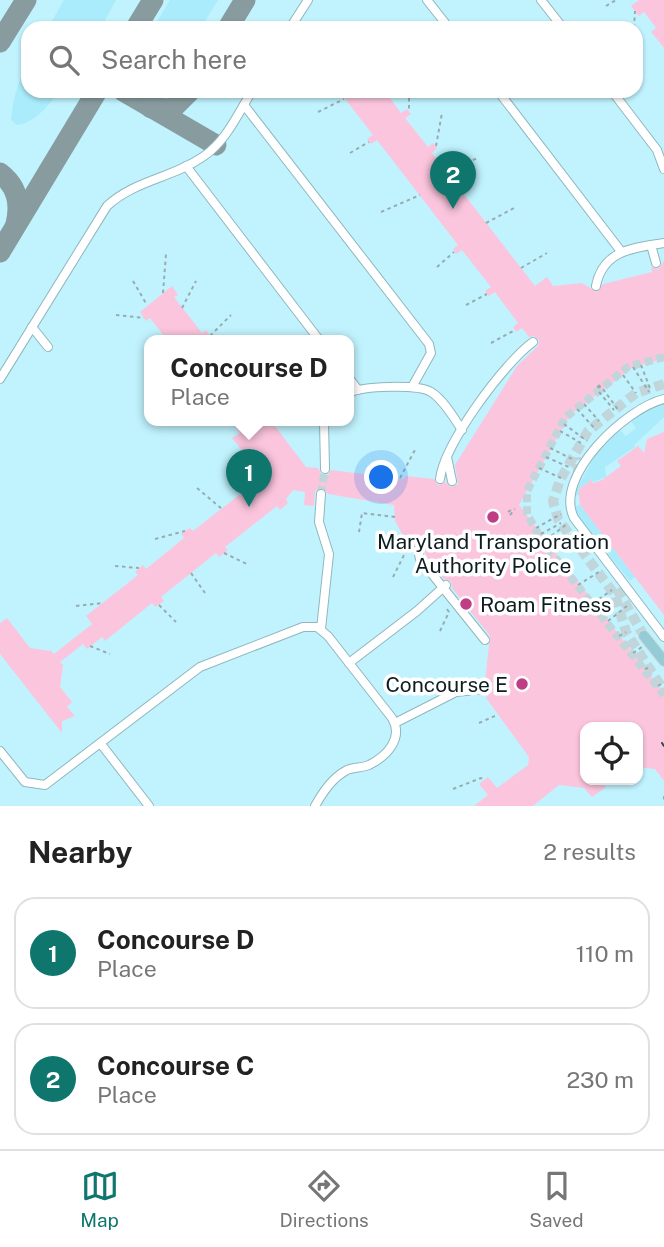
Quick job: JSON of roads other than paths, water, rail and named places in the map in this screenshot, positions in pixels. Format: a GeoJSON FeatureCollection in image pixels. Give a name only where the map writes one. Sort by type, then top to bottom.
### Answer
{"type":"FeatureCollection","features":[{"type":"Feature","properties":{"kind":"main road"},"geometry":{"type":"LineString","coordinates":[[646,639],[664,661]]}},
{"type":"Feature","properties":{"kind":"street"},"geometry":{"type":"LineString","coordinates":[[294,21],[308,0]]}},
{"type":"Feature","properties":{"kind":"street"},"geometry":{"type":"LineString","coordinates":[[427,0],[444,21]]}},
{"type":"Feature","properties":{"kind":"street"},"geometry":{"type":"LineString","coordinates":[[541,0],[558,21]]}},
{"type":"Feature","properties":{"kind":"street"},"geometry":{"type":"LineString","coordinates":[[0,379],[107,206],[130,188],[186,166],[219,143],[248,98]]}},
{"type":"Feature","properties":{"kind":"street"},"geometry":{"type":"LineString","coordinates":[[503,98],[620,250]]}},
{"type":"Feature","properties":{"kind":"street"},"geometry":{"type":"LineString","coordinates":[[617,98],[657,150],[664,169]]}},
{"type":"Feature","properties":{"kind":"street"},"geometry":{"type":"LineString","coordinates":[[244,105],[429,344],[431,353],[412,387]]}},
{"type":"Feature","properties":{"kind":"street"},"geometry":{"type":"LineString","coordinates":[[186,166],[315,335]]}},
{"type":"Feature","properties":{"kind":"street"},"geometry":{"type":"LineString","coordinates":[[596,286],[598,275],[620,250],[664,243]]}},
{"type":"Feature","properties":{"kind":"street"},"geometry":{"type":"LineString","coordinates":[[651,245],[656,263]]}},
{"type":"Feature","properties":{"kind":"street"},"geometry":{"type":"LineString","coordinates":[[32,327],[48,347]]}},
{"type":"Feature","properties":{"kind":"street"},"geometry":{"type":"LineString","coordinates":[[440,479],[446,456],[479,401],[510,362],[533,342]]}},
{"type":"Feature","properties":{"kind":"street"},"geometry":{"type":"LineString","coordinates":[[354,385],[358,390]]}},
{"type":"Feature","properties":{"kind":"street"},"geometry":{"type":"LineString","coordinates":[[354,391],[412,387],[433,394],[462,430]]}},
{"type":"Feature","properties":{"kind":"street"},"geometry":{"type":"LineString","coordinates":[[570,497],[600,440],[649,403],[664,398]]}},
{"type":"Feature","properties":{"kind":"street"},"geometry":{"type":"LineString","coordinates":[[324,426],[325,469]]}},
{"type":"Feature","properties":{"kind":"street"},"geometry":{"type":"LineString","coordinates":[[446,456],[452,481]]}},
{"type":"Feature","properties":{"kind":"street"},"geometry":{"type":"LineString","coordinates":[[574,470],[568,489],[575,518],[664,637]]}},
{"type":"Feature","properties":{"kind":"street"},"geometry":{"type":"LineString","coordinates":[[321,494],[319,522],[329,552],[321,629]]}},
{"type":"Feature","properties":{"kind":"street"},"geometry":{"type":"LineString","coordinates":[[414,548],[485,640]]}},
{"type":"Feature","properties":{"kind":"street"},"geometry":{"type":"LineString","coordinates":[[349,663],[445,586]]}},
{"type":"Feature","properties":{"kind":"street"},"geometry":{"type":"LineString","coordinates":[[0,751],[23,780],[38,786],[47,783],[202,665],[305,626],[321,629],[395,723],[397,737],[391,747],[369,764],[345,771],[328,785],[314,806]]}},
{"type":"Feature","properties":{"kind":"street"},"geometry":{"type":"LineString","coordinates":[[395,723],[456,692],[485,689]]}},
{"type":"Feature","properties":{"kind":"street"},"geometry":{"type":"LineString","coordinates":[[101,744],[149,806]]}},
{"type":"Feature","properties":{"kind":"tunnel"},"geometry":{"type":"LineString","coordinates":[[664,357],[628,367],[565,418],[527,491],[527,514],[543,542],[664,695]]}},
{"type":"Feature","properties":{"kind":"tunnel"},"geometry":{"type":"LineString","coordinates":[[664,384],[636,393],[588,431],[560,480],[553,501],[558,519],[615,595],[626,632],[664,691]]}},
{"type":"Feature","properties":{"kind":"tunnel"},"geometry":{"type":"LineString","coordinates":[[577,457],[577,472]]}},
{"type":"Feature","properties":{"kind":"tunnel"},"geometry":{"type":"LineString","coordinates":[[321,494],[325,469]]}},
{"type":"Feature","properties":{"kind":"tunnel"},"geometry":{"type":"LineString","coordinates":[[617,589],[644,636]]}},
{"type":"Feature","properties":{"kind":"place","name":"Concourse C"},"geometry":{"type":"Point","coordinates":[453,209]}},
{"type":"Feature","properties":{"kind":"place","name":"Concourse D"},"geometry":{"type":"Point","coordinates":[249,507]}},
{"type":"Feature","properties":{"kind":"place","name":"Maryland Transporation Authority Police"},"geometry":{"type":"Point","coordinates":[493,517]}},
{"type":"Feature","properties":{"kind":"place","name":"Roam Fitness"},"geometry":{"type":"Point","coordinates":[466,604]}},
{"type":"Feature","properties":{"kind":"place","name":"Concourse E"},"geometry":{"type":"Point","coordinates":[522,684]}}]}
